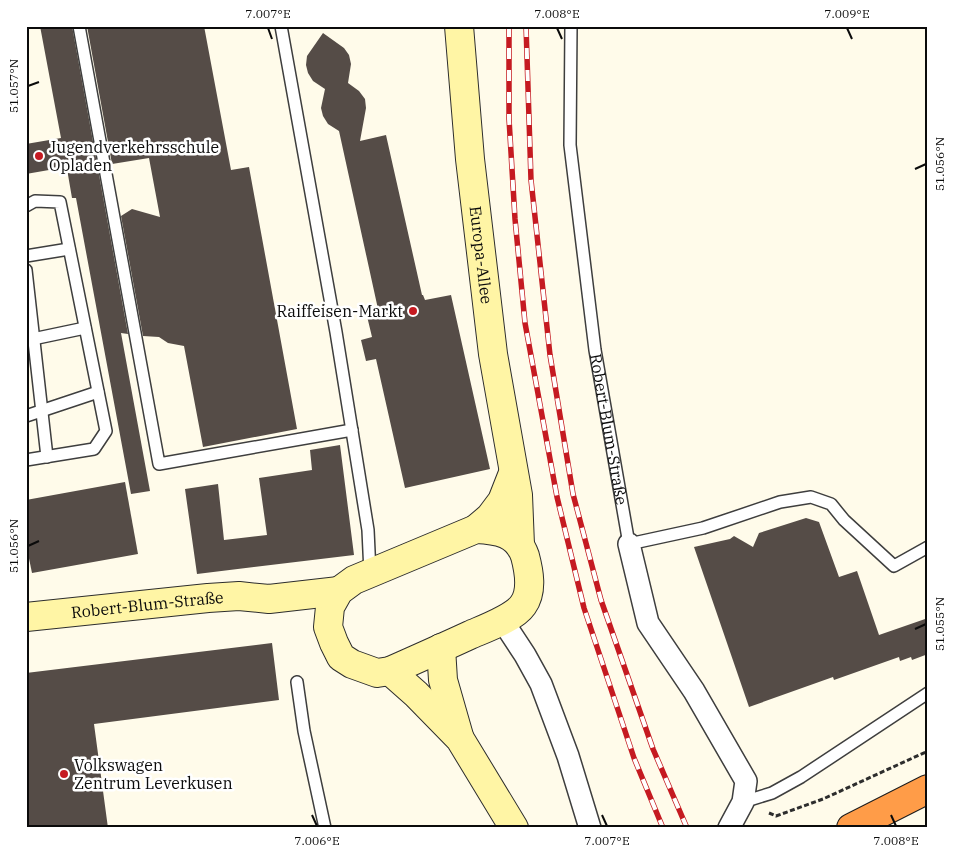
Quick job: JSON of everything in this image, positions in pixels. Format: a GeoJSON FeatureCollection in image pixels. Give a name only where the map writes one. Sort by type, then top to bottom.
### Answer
{"type":"FeatureCollection","features":[{"type":"Feature","properties":{"kind":"highway"},"geometry":{"type":"LineString","coordinates":[[851,828],[928,789]]}},
{"type":"Feature","properties":{"kind":"main road","name":"Europa-Allee"},"geometry":{"type":"LineString","coordinates":[[390,671],[502,620],[523,604],[529,589],[528,568],[520,544],[518,502],[490,334],[470,159],[460,29]]}},
{"type":"Feature","properties":{"kind":"main road"},"geometry":{"type":"LineString","coordinates":[[513,473],[502,501],[490,517],[476,529],[354,580],[339,591],[330,607],[328,627],[341,657],[352,664],[377,673],[390,671],[416,694],[460,740],[514,828]]}},
{"type":"Feature","properties":{"kind":"main road"},"geometry":{"type":"LineString","coordinates":[[476,529],[494,530],[511,537],[520,544]]}},
{"type":"Feature","properties":{"kind":"main road","name":"Robert-Blum-Straße"},"geometry":{"type":"LineString","coordinates":[[26,617],[208,598],[239,596],[269,599],[339,591]]}},
{"type":"Feature","properties":{"kind":"main road","name":"Robert-Blum-Straße"},"geometry":{"type":"LineString","coordinates":[[269,599],[319,621],[328,627]]}},
{"type":"Feature","properties":{"kind":"main road"},"geometry":{"type":"LineString","coordinates":[[441,648],[443,680],[460,740]]}},
{"type":"Feature","properties":{"kind":"street","name":"Robert-Blum-Straße"},"geometry":{"type":"LineString","coordinates":[[629,544],[648,623],[694,691],[746,781],[743,802],[729,828]]}},
{"type":"Feature","properties":{"kind":"street"},"geometry":{"type":"LineString","coordinates":[[502,620],[541,684],[568,756],[590,828]]}},
{"type":"Feature","properties":{"kind":"lane"},"geometry":{"type":"LineString","coordinates":[[79,26],[159,464],[352,430]]}},
{"type":"Feature","properties":{"kind":"lane"},"geometry":{"type":"LineString","coordinates":[[282,26],[335,322],[368,530],[370,573]]}},
{"type":"Feature","properties":{"kind":"lane","name":"Robert-Blum-Straße"},"geometry":{"type":"LineString","coordinates":[[571,26],[570,145],[595,350],[629,544]]}},
{"type":"Feature","properties":{"kind":"lane"},"geometry":{"type":"LineString","coordinates":[[26,206],[35,201],[60,202],[106,431],[94,449],[26,460]]}},
{"type":"Feature","properties":{"kind":"lane"},"geometry":{"type":"LineString","coordinates":[[26,256],[69,249]]}},
{"type":"Feature","properties":{"kind":"lane"},"geometry":{"type":"LineString","coordinates":[[26,270],[30,339],[42,411],[47,457]]}},
{"type":"Feature","properties":{"kind":"lane"},"geometry":{"type":"LineString","coordinates":[[30,339],[85,328]]}},
{"type":"Feature","properties":{"kind":"lane"},"geometry":{"type":"LineString","coordinates":[[26,416],[98,392]]}},
{"type":"Feature","properties":{"kind":"lane"},"geometry":{"type":"LineString","coordinates":[[629,544],[703,528],[780,502],[812,497],[831,504],[844,520],[894,566],[928,547]]}},
{"type":"Feature","properties":{"kind":"lane"},"geometry":{"type":"LineString","coordinates":[[297,682],[304,731],[325,828]]}},
{"type":"Feature","properties":{"kind":"lane"},"geometry":{"type":"LineString","coordinates":[[743,802],[772,793],[801,777],[928,693]]}},
{"type":"Feature","properties":{"kind":"path"},"geometry":{"type":"LineString","coordinates":[[743,802],[776,816],[823,798],[928,750]]}},
{"type":"Feature","properties":{"kind":"building"},"geometry":{"type":"Polygon","coordinates":[[[40,26],[72,26],[128,334],[121,333],[150,491],[131,494],[76,198],[72,198],[67,169],[26,174],[26,144],[61,138],[40,26]]]}},
{"type":"Feature","properties":{"kind":"building"},"geometry":{"type":"Polygon","coordinates":[[[87,26],[204,26],[231,170],[249,167],[297,429],[203,447],[184,346],[168,343],[159,337],[143,336],[121,216],[132,209],[160,217],[149,158],[112,164],[87,26]]]}},
{"type":"Feature","properties":{"kind":"building","name":"Raiffeisen-Markt"},"geometry":{"type":"Polygon","coordinates":[[[323,33],[344,48],[349,55],[351,64],[348,83],[359,91],[365,99],[366,108],[360,141],[386,135],[422,295],[425,300],[451,295],[490,469],[405,488],[376,359],[366,361],[361,340],[372,337],[366,312],[378,309],[339,131],[328,124],[323,116],[321,108],[325,89],[313,81],[306,65],[307,56],[323,33]]]}},
{"type":"Feature","properties":{"kind":"building"},"geometry":{"type":"Polygon","coordinates":[[[340,445],[354,555],[197,574],[185,489],[218,484],[224,540],[267,535],[259,478],[312,470],[310,450],[340,445]]]}},
{"type":"Feature","properties":{"kind":"building"},"geometry":{"type":"Polygon","coordinates":[[[125,482],[138,554],[32,573],[26,544],[26,500],[125,482]]]}},
{"type":"Feature","properties":{"kind":"building"},"geometry":{"type":"Polygon","coordinates":[[[806,518],[819,522],[839,577],[857,571],[879,635],[928,618],[928,654],[912,660],[911,657],[900,661],[899,657],[834,680],[833,677],[749,707],[694,547],[730,539],[734,536],[753,547],[759,533],[806,518]]]}},
{"type":"Feature","properties":{"kind":"building","name":"Volkswagen Zentrum Leverkusen"},"geometry":{"type":"Polygon","coordinates":[[[272,643],[279,700],[94,724],[108,828],[26,828],[26,673],[272,643]]]}},
{"type":"Feature","properties":{"kind":"railway"},"geometry":{"type":"LineString","coordinates":[[509,26],[509,119],[515,219],[525,323],[557,497],[584,608],[634,758],[663,828]]}},
{"type":"Feature","properties":{"kind":"railway"},"geometry":{"type":"LineString","coordinates":[[526,26],[531,180],[550,355],[573,494],[601,600],[653,749],[687,828]]}},
{"type":"Feature","properties":{"kind":"place","name":"Jugendverkehrsschule Opladen"},"geometry":{"type":"Point","coordinates":[39,156]}},
{"type":"Feature","properties":{"kind":"place","name":"Raiffeisen-Markt"},"geometry":{"type":"Point","coordinates":[413,311]}},
{"type":"Feature","properties":{"kind":"place","name":"Volkswagen Zentrum Leverkusen"},"geometry":{"type":"Point","coordinates":[64,774]}}]}
